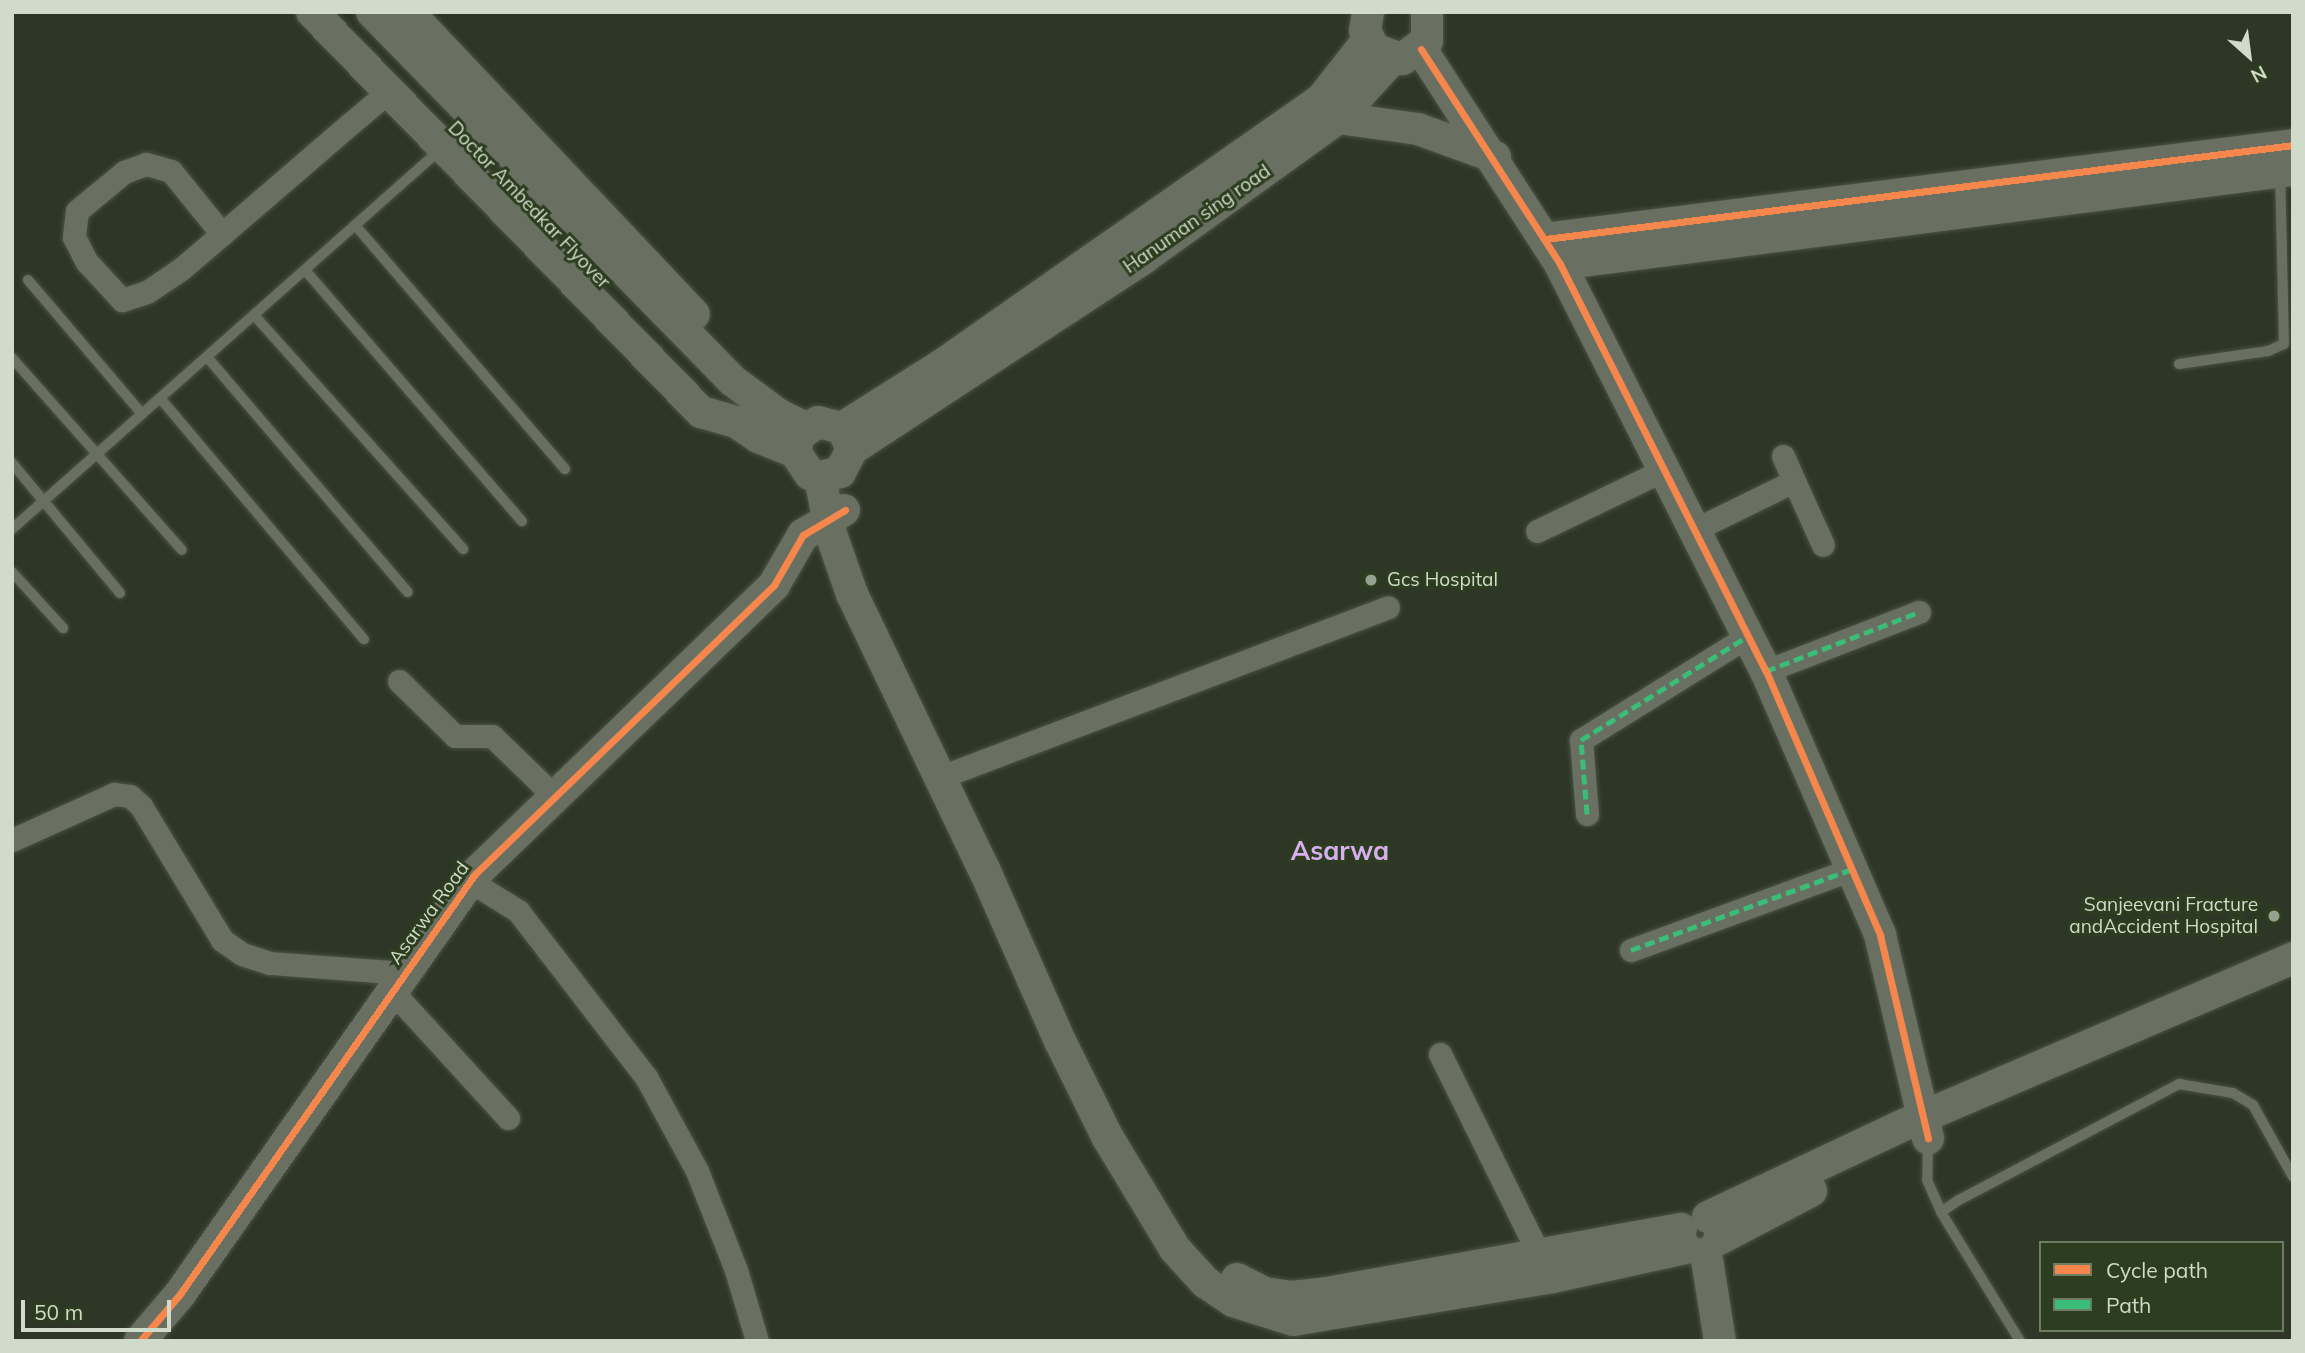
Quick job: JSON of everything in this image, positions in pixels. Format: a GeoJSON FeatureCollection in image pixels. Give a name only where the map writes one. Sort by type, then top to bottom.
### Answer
{"type":"FeatureCollection","features":[{"type":"Feature","properties":{"kind":"street"},"geometry":{"type":"LineString","coordinates":[[312,12],[701,412],[735,401]]}},
{"type":"Feature","properties":{"kind":"street","name":"Doctor Ambedkar Flyover"},"geometry":{"type":"LineString","coordinates":[[342,12],[735,401]]}},
{"type":"Feature","properties":{"kind":"street","name":"Doctor Ambedkar Flyover"},"geometry":{"type":"LineString","coordinates":[[372,12],[735,401]]}},
{"type":"Feature","properties":{"kind":"street"},"geometry":{"type":"LineString","coordinates":[[408,12],[736,358],[735,401],[758,437],[801,440],[828,422],[838,456],[838,522],[852,594],[951,772],[1104,1109],[1175,1249],[1205,1282],[1233,1301],[1266,1317],[1293,1320],[1326,1317],[1553,1277],[1700,1237],[1812,1190],[1926,1128],[2293,958]]}},
{"type":"Feature","properties":{"kind":"street"},"geometry":{"type":"LineString","coordinates":[[801,440],[804,470],[838,456],[1087,280],[1321,100],[1376,37],[1412,56],[1421,49],[1430,30],[1427,12]]}},
{"type":"Feature","properties":{"kind":"street","name":"Hanuman sing road"},"geometry":{"type":"LineString","coordinates":[[838,456],[989,363],[1087,280],[1338,118],[1376,37]]}},
{"type":"Feature","properties":{"kind":"street"},"geometry":{"type":"LineString","coordinates":[[1421,49],[1494,157],[1552,251],[1766,671],[1855,869],[1880,935],[1926,1128]]}},
{"type":"Feature","properties":{"kind":"street"},"geometry":{"type":"LineString","coordinates":[[222,234],[171,171],[146,164],[124,172],[77,211],[74,237],[87,262],[122,300],[147,292],[222,234],[389,91]]}},
{"type":"Feature","properties":{"kind":"street"},"geometry":{"type":"LineString","coordinates":[[1338,118],[1418,129],[1494,157]]}},
{"type":"Feature","properties":{"kind":"street"},"geometry":{"type":"LineString","coordinates":[[1552,251],[2288,162]]}},
{"type":"Feature","properties":{"kind":"street"},"geometry":{"type":"LineString","coordinates":[[1783,456],[1824,545]]}},
{"type":"Feature","properties":{"kind":"street"},"geometry":{"type":"LineString","coordinates":[[1537,531],[1664,470]]}},
{"type":"Feature","properties":{"kind":"street"},"geometry":{"type":"LineString","coordinates":[[1696,530],[1794,481]]}},
{"type":"Feature","properties":{"kind":"street","name":"Asarwa Road"},"geometry":{"type":"LineString","coordinates":[[140,1341],[180,1294],[470,881],[553,795],[774,585],[796,549],[812,548],[838,522]]}},
{"type":"Feature","properties":{"kind":"street"},"geometry":{"type":"LineString","coordinates":[[951,772],[1388,607]]}},
{"type":"Feature","properties":{"kind":"street"},"geometry":{"type":"LineString","coordinates":[[1766,671],[1919,612]]}},
{"type":"Feature","properties":{"kind":"street"},"geometry":{"type":"LineString","coordinates":[[1587,814],[1580,740],[1748,636]]}},
{"type":"Feature","properties":{"kind":"street"},"geometry":{"type":"LineString","coordinates":[[399,681],[456,736],[469,740],[480,734],[492,736],[553,795]]}},
{"type":"Feature","properties":{"kind":"street"},"geometry":{"type":"LineString","coordinates":[[12,840],[114,794],[130,796],[141,806],[222,940],[242,954],[270,963],[398,982],[508,1118]]}},
{"type":"Feature","properties":{"kind":"street"},"geometry":{"type":"LineString","coordinates":[[1631,950],[1855,869]]}},
{"type":"Feature","properties":{"kind":"street"},"geometry":{"type":"LineString","coordinates":[[470,881],[518,911],[646,1077],[697,1171],[736,1270],[757,1341]]}},
{"type":"Feature","properties":{"kind":"street"},"geometry":{"type":"LineString","coordinates":[[1926,1128],[2293,980]]}},
{"type":"Feature","properties":{"kind":"street"},"geometry":{"type":"LineString","coordinates":[[1440,1054],[1539,1254]]}},
{"type":"Feature","properties":{"kind":"street"},"geometry":{"type":"LineString","coordinates":[[1266,1317],[1322,1294],[1539,1254],[1700,1237]]}},
{"type":"Feature","properties":{"kind":"street"},"geometry":{"type":"LineString","coordinates":[[1700,1237],[1720,1341]]}},
{"type":"Feature","properties":{"kind":"lane"},"geometry":{"type":"LineString","coordinates":[[12,529],[443,147]]}},
{"type":"Feature","properties":{"kind":"lane"},"geometry":{"type":"LineString","coordinates":[[2179,363],[2268,351],[2284,344],[2288,162]]}},
{"type":"Feature","properties":{"kind":"lane"},"geometry":{"type":"LineString","coordinates":[[355,225],[565,469]]}},
{"type":"Feature","properties":{"kind":"lane"},"geometry":{"type":"LineString","coordinates":[[304,270],[522,521]]}},
{"type":"Feature","properties":{"kind":"lane"},"geometry":{"type":"LineString","coordinates":[[28,280],[142,414]]}},
{"type":"Feature","properties":{"kind":"lane"},"geometry":{"type":"LineString","coordinates":[[254,315],[463,549]]}},
{"type":"Feature","properties":{"kind":"lane"},"geometry":{"type":"LineString","coordinates":[[207,357],[408,592]]}},
{"type":"Feature","properties":{"kind":"lane"},"geometry":{"type":"LineString","coordinates":[[12,358],[182,550]]}},
{"type":"Feature","properties":{"kind":"lane"},"geometry":{"type":"LineString","coordinates":[[160,398],[364,639]]}},
{"type":"Feature","properties":{"kind":"lane"},"geometry":{"type":"LineString","coordinates":[[12,463],[120,593]]}},
{"type":"Feature","properties":{"kind":"lane"},"geometry":{"type":"LineString","coordinates":[[12,572],[63,628]]}},
{"type":"Feature","properties":{"kind":"lane"},"geometry":{"type":"LineString","coordinates":[[1941,1212],[2179,1084],[2214,1087],[2253,1105],[2293,1177]]}},
{"type":"Feature","properties":{"kind":"lane"},"geometry":{"type":"LineString","coordinates":[[1926,1128],[1927,1180],[1941,1212],[2020,1341]]}},
{"type":"Feature","properties":{"kind":"marked path"},"geometry":{"type":"LineString","coordinates":[[1766,671],[1919,612]]}},
{"type":"Feature","properties":{"kind":"marked path"},"geometry":{"type":"LineString","coordinates":[[1587,814],[1581,740],[1748,636]]}},
{"type":"Feature","properties":{"kind":"marked path"},"geometry":{"type":"LineString","coordinates":[[1631,950],[1855,868]]}},
{"type":"Feature","properties":{"kind":"cycle path"},"geometry":{"type":"LineString","coordinates":[[1421,49],[1560,264],[1766,671],[1880,935],[1928,1138]]}},
{"type":"Feature","properties":{"kind":"cycle path"},"geometry":{"type":"LineString","coordinates":[[1545,239],[2293,145]]}},
{"type":"Feature","properties":{"kind":"cycle path"},"geometry":{"type":"LineString","coordinates":[[140,1341],[180,1294],[475,874],[774,585],[803,535],[845,510]]}},
{"type":"Feature","properties":{"kind":"place","name":"Gcs Hospital"},"geometry":{"type":"Point","coordinates":[1371,580]}},
{"type":"Feature","properties":{"kind":"place","name":"Sanjeevani Fracture andAccident Hospital"},"geometry":{"type":"Point","coordinates":[2274,916]}},
{"type":"Feature","properties":{"kind":"district","name":"Asarwa"},"geometry":{"type":"Point","coordinates":[1340,851]}}]}
